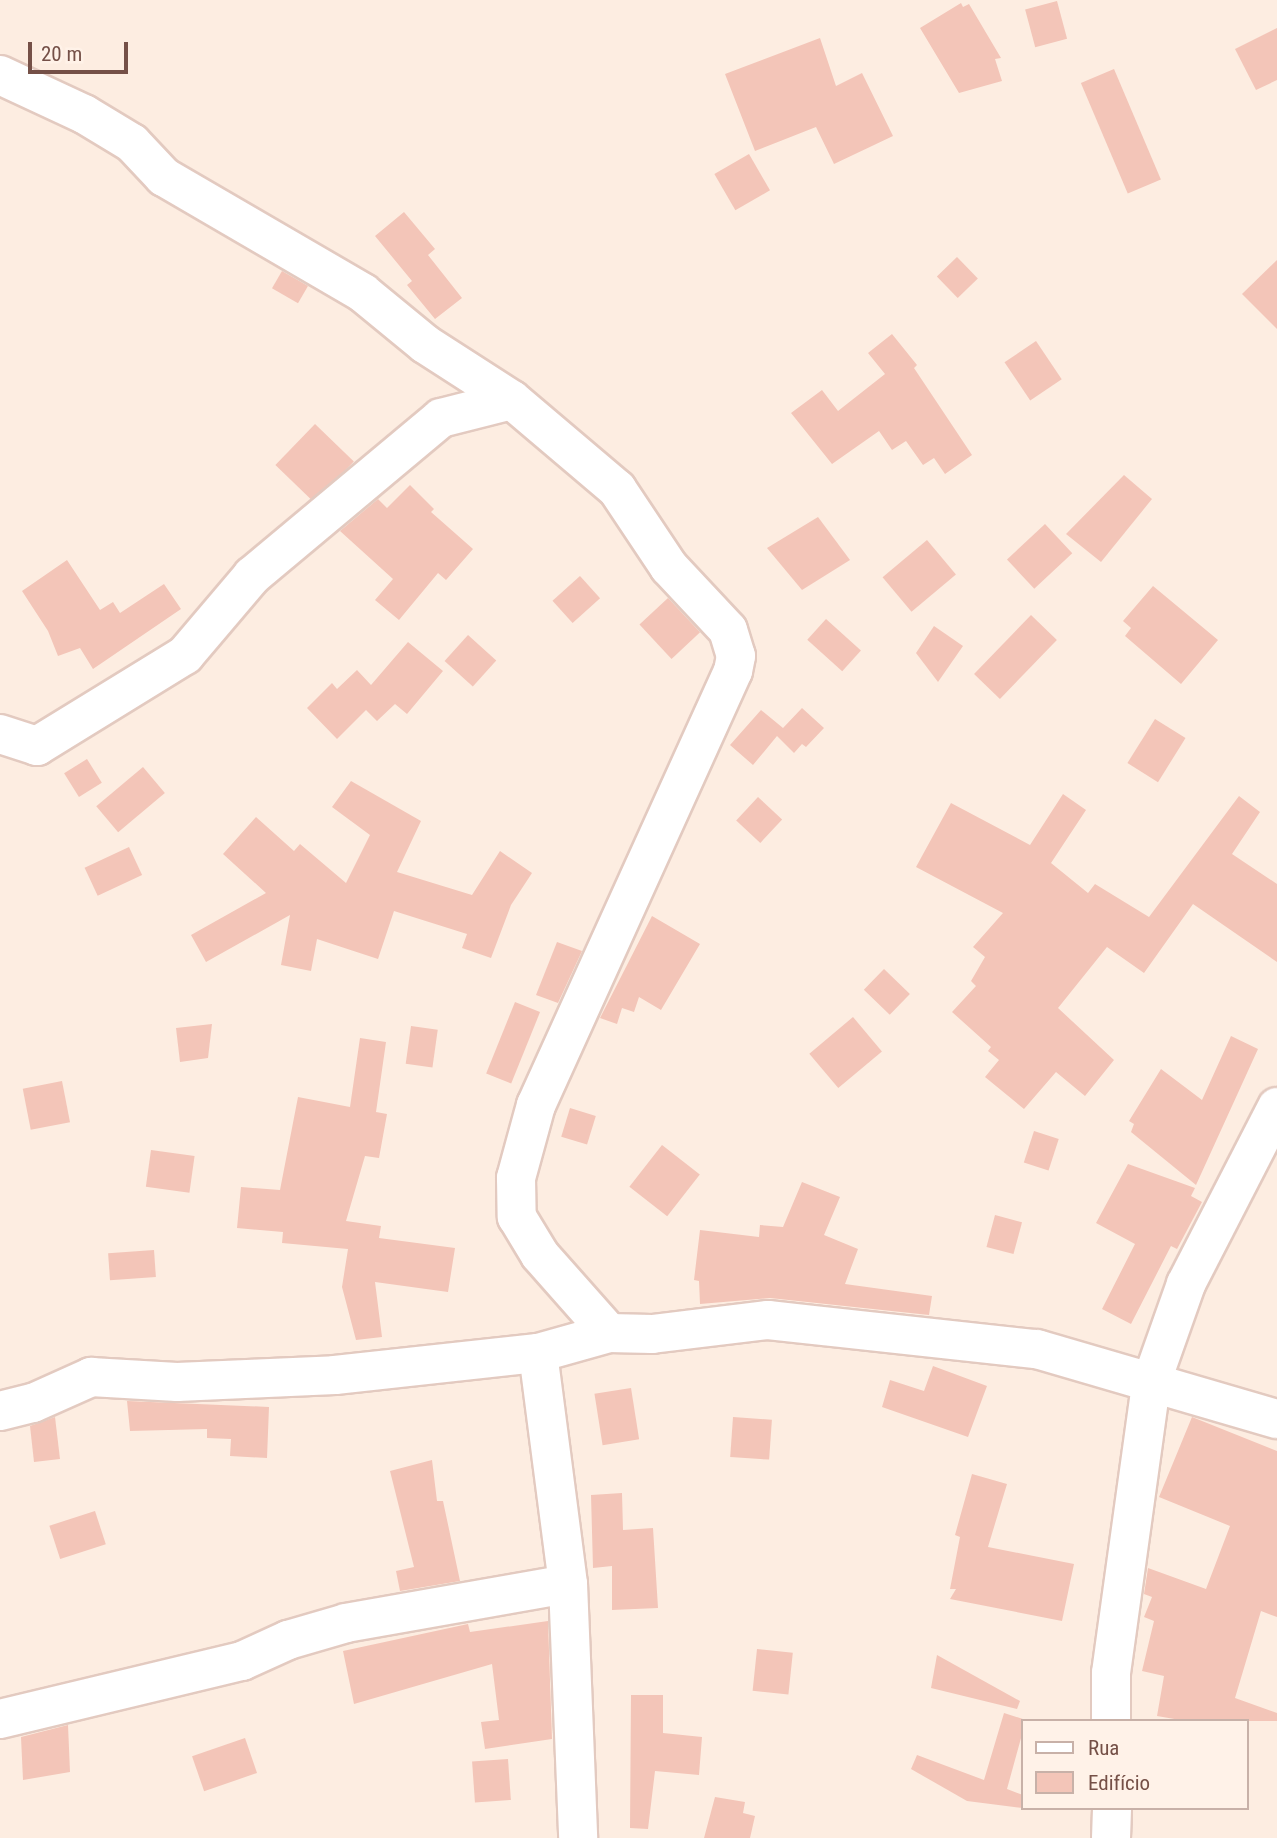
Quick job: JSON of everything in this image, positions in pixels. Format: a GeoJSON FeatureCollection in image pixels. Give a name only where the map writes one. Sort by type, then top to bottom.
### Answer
{"type":"FeatureCollection","features":[{"type":"Feature","properties":{"kind":"street"},"geometry":{"type":"LineString","coordinates":[[0,75],[132,143],[164,177],[363,293],[425,344],[512,400],[617,488],[669,566],[728,630],[736,656],[733,671],[536,1105],[516,1178],[517,1217],[540,1255],[609,1333]]}},
{"type":"Feature","properties":{"kind":"street"},"geometry":{"type":"LineString","coordinates":[[0,733],[37,746],[186,655],[252,576],[441,418],[512,400]]}},
{"type":"Feature","properties":{"kind":"street"},"geometry":{"type":"LineString","coordinates":[[1111,1719],[1111,1673],[1151,1383],[1186,1284],[1277,1107]]}},
{"type":"Feature","properties":{"kind":"street"},"geometry":{"type":"LineString","coordinates":[[0,1410],[33,1403],[91,1377],[177,1382],[335,1375],[538,1353],[609,1333],[652,1334],[768,1320],[1037,1349],[1277,1419]]}},
{"type":"Feature","properties":{"kind":"street"},"geometry":{"type":"LineString","coordinates":[[538,1353],[568,1584],[578,1838]]}},
{"type":"Feature","properties":{"kind":"street"},"geometry":{"type":"LineString","coordinates":[[0,1719],[242,1661],[288,1640],[346,1623],[568,1584]]}},
{"type":"Feature","properties":{"kind":"street"},"geometry":{"type":"LineString","coordinates":[[1111,1838],[1112,1810]]}},
{"type":"Feature","properties":{"kind":"building"},"geometry":{"type":"Polygon","coordinates":[[[1057,1],[1067,39],[1035,47],[1025,10],[1057,1]]]}},
{"type":"Feature","properties":{"kind":"building"},"geometry":{"type":"Polygon","coordinates":[[[961,3],[963,7],[969,4],[1001,58],[995,59],[1002,81],[959,93],[920,28],[961,3]]]}},
{"type":"Feature","properties":{"kind":"building"},"geometry":{"type":"Polygon","coordinates":[[[1277,28],[1277,80],[1256,90],[1235,49],[1277,28]]]}},
{"type":"Feature","properties":{"kind":"building"},"geometry":{"type":"Polygon","coordinates":[[[820,38],[836,86],[862,73],[893,136],[834,164],[816,127],[755,151],[725,74],[820,38]]]}},
{"type":"Feature","properties":{"kind":"building"},"geometry":{"type":"Polygon","coordinates":[[[1114,69],[1161,179],[1128,194],[1081,83],[1114,69]]]}},
{"type":"Feature","properties":{"kind":"building"},"geometry":{"type":"Polygon","coordinates":[[[749,154],[770,190],[735,210],[714,174],[749,154]]]}},
{"type":"Feature","properties":{"kind":"building"},"geometry":{"type":"Polygon","coordinates":[[[404,212],[435,249],[428,255],[462,298],[435,319],[407,285],[412,281],[375,236],[404,212]]]}},
{"type":"Feature","properties":{"kind":"building"},"geometry":{"type":"Polygon","coordinates":[[[957,257],[978,279],[958,298],[937,276],[957,257]]]}},
{"type":"Feature","properties":{"kind":"building"},"geometry":{"type":"Polygon","coordinates":[[[1277,260],[1277,329],[1242,294],[1277,260]]]}},
{"type":"Feature","properties":{"kind":"building"},"geometry":{"type":"Polygon","coordinates":[[[282,271],[308,286],[298,303],[272,288],[282,271]]]}},
{"type":"Feature","properties":{"kind":"building"},"geometry":{"type":"Polygon","coordinates":[[[892,334],[917,365],[914,368],[972,455],[945,474],[934,458],[923,465],[906,441],[892,450],[879,431],[832,464],[791,413],[822,390],[838,411],[885,374],[868,353],[892,334]]]}},
{"type":"Feature","properties":{"kind":"building"},"geometry":{"type":"Polygon","coordinates":[[[1036,341],[1062,379],[1030,400],[1004,362],[1036,341]]]}},
{"type":"Feature","properties":{"kind":"building"},"geometry":{"type":"Polygon","coordinates":[[[315,424],[354,462],[314,503],[275,465],[315,424]]]}},
{"type":"Feature","properties":{"kind":"building"},"geometry":{"type":"Polygon","coordinates":[[[1124,475],[1152,499],[1101,562],[1066,534],[1124,475]]]}},
{"type":"Feature","properties":{"kind":"building"},"geometry":{"type":"Polygon","coordinates":[[[410,485],[434,509],[431,512],[473,549],[446,580],[438,573],[399,620],[375,600],[393,579],[340,531],[378,499],[387,508],[410,485]]]}},
{"type":"Feature","properties":{"kind":"building"},"geometry":{"type":"Polygon","coordinates":[[[818,517],[850,560],[802,590],[767,548],[818,517]]]}},
{"type":"Feature","properties":{"kind":"building"},"geometry":{"type":"Polygon","coordinates":[[[1045,524],[1072,553],[1034,589],[1007,559],[1045,524]]]}},
{"type":"Feature","properties":{"kind":"building"},"geometry":{"type":"Polygon","coordinates":[[[927,540],[956,574],[911,612],[883,577],[927,540]]]}},
{"type":"Feature","properties":{"kind":"building"},"geometry":{"type":"Polygon","coordinates":[[[67,560],[100,610],[113,602],[120,613],[164,584],[181,609],[93,669],[80,648],[58,656],[48,631],[22,591],[67,560]]]}},
{"type":"Feature","properties":{"kind":"building"},"geometry":{"type":"Polygon","coordinates":[[[580,576],[600,598],[573,623],[553,601],[580,576]]]}},
{"type":"Feature","properties":{"kind":"building"},"geometry":{"type":"Polygon","coordinates":[[[1153,586],[1218,640],[1181,684],[1125,636],[1131,628],[1123,621],[1153,586]]]}},
{"type":"Feature","properties":{"kind":"building"},"geometry":{"type":"Polygon","coordinates":[[[668,598],[700,632],[672,659],[639,625],[668,598]]]}},
{"type":"Feature","properties":{"kind":"building"},"geometry":{"type":"Polygon","coordinates":[[[1031,615],[1057,640],[1000,699],[974,674],[1031,615]]]}},
{"type":"Feature","properties":{"kind":"building"},"geometry":{"type":"Polygon","coordinates":[[[826,619],[861,650],[842,671],[807,640],[826,619]]]}},
{"type":"Feature","properties":{"kind":"building"},"geometry":{"type":"Polygon","coordinates":[[[934,626],[963,646],[938,682],[916,653],[934,626]]]}},
{"type":"Feature","properties":{"kind":"building"},"geometry":{"type":"Polygon","coordinates":[[[468,635],[496,660],[473,686],[445,661],[468,635]]]}},
{"type":"Feature","properties":{"kind":"building"},"geometry":{"type":"Polygon","coordinates":[[[408,642],[443,671],[407,714],[395,704],[377,721],[366,710],[337,739],[307,708],[332,683],[337,689],[357,670],[371,685],[408,642]]]}},
{"type":"Feature","properties":{"kind":"building"},"geometry":{"type":"Polygon","coordinates":[[[802,708],[824,728],[806,747],[802,744],[794,753],[777,736],[753,765],[730,745],[761,710],[783,728],[802,708]]]}},
{"type":"Feature","properties":{"kind":"building"},"geometry":{"type":"Polygon","coordinates":[[[1155,719],[1186,738],[1158,782],[1127,763],[1155,719]]]}},
{"type":"Feature","properties":{"kind":"building"},"geometry":{"type":"Polygon","coordinates":[[[87,759],[102,783],[79,797],[64,773],[87,759]]]}},
{"type":"Feature","properties":{"kind":"building"},"geometry":{"type":"Polygon","coordinates":[[[143,767],[165,793],[118,832],[96,806],[143,767]]]}},
{"type":"Feature","properties":{"kind":"building"},"geometry":{"type":"Polygon","coordinates":[[[351,781],[421,821],[397,872],[472,895],[500,851],[532,873],[511,905],[491,958],[462,948],[467,934],[394,911],[378,959],[317,939],[311,971],[281,965],[290,915],[206,962],[191,935],[266,893],[223,854],[256,817],[294,851],[300,844],[346,883],[370,835],[332,807],[351,781]]]}},
{"type":"Feature","properties":{"kind":"building"},"geometry":{"type":"Polygon","coordinates":[[[1063,794],[1086,810],[1051,863],[1088,893],[1095,884],[1149,917],[1239,796],[1260,812],[1232,854],[1277,884],[1277,962],[1193,904],[1144,973],[1107,947],[1058,1008],[1114,1060],[1085,1096],[1056,1072],[1024,1109],[985,1077],[999,1060],[988,1051],[991,1047],[952,1012],[976,986],[971,981],[985,957],[973,947],[1003,913],[916,867],[951,803],[1030,845],[1063,794]]]}},
{"type":"Feature","properties":{"kind":"building"},"geometry":{"type":"Polygon","coordinates":[[[758,797],[782,820],[760,843],[736,820],[758,797]]]}},
{"type":"Feature","properties":{"kind":"building"},"geometry":{"type":"Polygon","coordinates":[[[129,847],[142,875],[98,896],[85,868],[129,847]]]}},
{"type":"Feature","properties":{"kind":"building"},"geometry":{"type":"Polygon","coordinates":[[[652,916],[700,944],[661,1010],[639,997],[634,1012],[622,1008],[617,1024],[600,1018],[652,916]]]}},
{"type":"Feature","properties":{"kind":"building"},"geometry":{"type":"Polygon","coordinates":[[[557,942],[582,951],[558,1003],[536,995],[557,942]]]}},
{"type":"Feature","properties":{"kind":"building"},"geometry":{"type":"Polygon","coordinates":[[[884,969],[910,994],[890,1015],[864,990],[884,969]]]}},
{"type":"Feature","properties":{"kind":"building"},"geometry":{"type":"Polygon","coordinates":[[[515,1002],[540,1012],[511,1084],[486,1073],[515,1002]]]}},
{"type":"Feature","properties":{"kind":"building"},"geometry":{"type":"Polygon","coordinates":[[[853,1017],[882,1051],[838,1088],[809,1054],[853,1017]]]}},
{"type":"Feature","properties":{"kind":"building"},"geometry":{"type":"Polygon","coordinates":[[[212,1024],[208,1058],[180,1062],[176,1028],[212,1024]]]}},
{"type":"Feature","properties":{"kind":"building"},"geometry":{"type":"Polygon","coordinates":[[[411,1026],[438,1030],[432,1067],[406,1064],[411,1026]]]}},
{"type":"Feature","properties":{"kind":"building"},"geometry":{"type":"Polygon","coordinates":[[[1231,1036],[1258,1049],[1196,1185],[1131,1132],[1134,1124],[1129,1121],[1161,1069],[1202,1100],[1231,1036]]]}},
{"type":"Feature","properties":{"kind":"building"},"geometry":{"type":"Polygon","coordinates":[[[360,1038],[386,1042],[376,1112],[387,1114],[379,1158],[365,1156],[346,1221],[381,1226],[379,1238],[455,1248],[448,1292],[375,1282],[382,1337],[356,1340],[342,1287],[348,1249],[282,1243],[283,1232],[237,1228],[241,1187],[280,1190],[298,1097],[350,1107],[360,1038]]]}},
{"type":"Feature","properties":{"kind":"building"},"geometry":{"type":"Polygon","coordinates":[[[62,1081],[70,1122],[31,1130],[23,1089],[62,1081]]]}},
{"type":"Feature","properties":{"kind":"building"},"geometry":{"type":"Polygon","coordinates":[[[570,1108],[596,1116],[587,1145],[561,1137],[570,1108]]]}},
{"type":"Feature","properties":{"kind":"building"},"geometry":{"type":"Polygon","coordinates":[[[1034,1131],[1059,1139],[1049,1170],[1024,1162],[1034,1131]]]}},
{"type":"Feature","properties":{"kind":"building"},"geometry":{"type":"Polygon","coordinates":[[[662,1145],[700,1175],[667,1216],[629,1187],[662,1145]]]}},
{"type":"Feature","properties":{"kind":"building"},"geometry":{"type":"Polygon","coordinates":[[[151,1150],[195,1156],[189,1193],[146,1187],[151,1150]]]}},
{"type":"Feature","properties":{"kind":"building"},"geometry":{"type":"Polygon","coordinates":[[[1128,1164],[1195,1188],[1191,1196],[1202,1202],[1177,1249],[1171,1246],[1131,1324],[1102,1309],[1135,1244],[1096,1223],[1128,1164]]]}},
{"type":"Feature","properties":{"kind":"building"},"geometry":{"type":"Polygon","coordinates":[[[802,1182],[840,1197],[824,1235],[858,1249],[845,1284],[932,1296],[929,1315],[770,1298],[700,1304],[699,1281],[694,1280],[700,1230],[759,1237],[760,1225],[783,1227],[802,1182]]]}},
{"type":"Feature","properties":{"kind":"building"},"geometry":{"type":"Polygon","coordinates":[[[995,1215],[1022,1222],[1014,1254],[986,1247],[995,1215]]]}},
{"type":"Feature","properties":{"kind":"building"},"geometry":{"type":"Polygon","coordinates":[[[154,1250],[156,1277],[110,1280],[108,1253],[154,1250]]]}},
{"type":"Feature","properties":{"kind":"building"},"geometry":{"type":"Polygon","coordinates":[[[933,1366],[987,1386],[968,1437],[882,1407],[890,1380],[924,1391],[933,1366]]]}},
{"type":"Feature","properties":{"kind":"building"},"geometry":{"type":"Polygon","coordinates":[[[631,1388],[639,1439],[603,1445],[594,1394],[631,1388]]]}},
{"type":"Feature","properties":{"kind":"building"},"geometry":{"type":"Polygon","coordinates":[[[127,1401],[269,1407],[267,1458],[230,1456],[231,1439],[207,1438],[207,1429],[130,1431],[127,1401]]]}},
{"type":"Feature","properties":{"kind":"building"},"geometry":{"type":"Polygon","coordinates":[[[55,1417],[60,1459],[34,1462],[30,1426],[55,1417]]]}},
{"type":"Feature","properties":{"kind":"building"},"geometry":{"type":"Polygon","coordinates":[[[733,1417],[772,1420],[769,1460],[730,1457],[733,1417]]]}},
{"type":"Feature","properties":{"kind":"building"},"geometry":{"type":"Polygon","coordinates":[[[1192,1417],[1277,1451],[1277,1617],[1261,1611],[1235,1698],[1277,1713],[1277,1721],[1174,1719],[1157,1716],[1164,1676],[1142,1671],[1154,1621],[1144,1617],[1152,1597],[1144,1594],[1148,1568],[1206,1589],[1230,1526],[1159,1497],[1192,1417]]]}},
{"type":"Feature","properties":{"kind":"building"},"geometry":{"type":"Polygon","coordinates":[[[432,1460],[437,1501],[443,1501],[460,1581],[400,1591],[396,1571],[414,1567],[390,1471],[432,1460]]]}},
{"type":"Feature","properties":{"kind":"building"},"geometry":{"type":"Polygon","coordinates":[[[972,1474],[1007,1484],[988,1547],[1074,1564],[1062,1621],[950,1599],[956,1589],[950,1589],[960,1537],[955,1535],[972,1474]]]}},
{"type":"Feature","properties":{"kind":"building"},"geometry":{"type":"Polygon","coordinates":[[[622,1493],[623,1530],[653,1528],[658,1608],[612,1610],[612,1566],[593,1568],[591,1495],[622,1493]]]}},
{"type":"Feature","properties":{"kind":"building"},"geometry":{"type":"Polygon","coordinates":[[[95,1511],[106,1544],[60,1559],[49,1526],[95,1511]]]}},
{"type":"Feature","properties":{"kind":"building"},"geometry":{"type":"Polygon","coordinates":[[[548,1621],[552,1739],[485,1749],[481,1722],[499,1720],[492,1664],[354,1704],[343,1651],[468,1624],[470,1632],[548,1621]]]}},
{"type":"Feature","properties":{"kind":"building"},"geometry":{"type":"Polygon","coordinates":[[[757,1649],[793,1653],[788,1695],[753,1691],[757,1649]]]}},
{"type":"Feature","properties":{"kind":"building"},"geometry":{"type":"Polygon","coordinates":[[[937,1655],[1020,1701],[1017,1709],[931,1688],[937,1655]]]}},
{"type":"Feature","properties":{"kind":"building"},"geometry":{"type":"Polygon","coordinates":[[[631,1695],[663,1695],[663,1733],[702,1737],[699,1775],[655,1771],[648,1829],[630,1828],[631,1695]]]}},
{"type":"Feature","properties":{"kind":"building"},"geometry":{"type":"Polygon","coordinates":[[[1004,1713],[1023,1719],[1021,1738],[1007,1789],[1021,1794],[1021,1808],[967,1801],[911,1769],[917,1755],[984,1780],[1004,1713]]]}},
{"type":"Feature","properties":{"kind":"building"},"geometry":{"type":"Polygon","coordinates":[[[68,1725],[70,1772],[23,1780],[21,1737],[68,1725]]]}},
{"type":"Feature","properties":{"kind":"building"},"geometry":{"type":"Polygon","coordinates":[[[245,1738],[257,1773],[204,1791],[192,1756],[245,1738]]]}},
{"type":"Feature","properties":{"kind":"building"},"geometry":{"type":"Polygon","coordinates":[[[508,1759],[511,1800],[475,1802],[472,1762],[508,1759]]]}},
{"type":"Feature","properties":{"kind":"building"},"geometry":{"type":"Polygon","coordinates":[[[715,1797],[745,1802],[743,1813],[755,1816],[750,1838],[704,1838],[715,1797]]]}}]}
